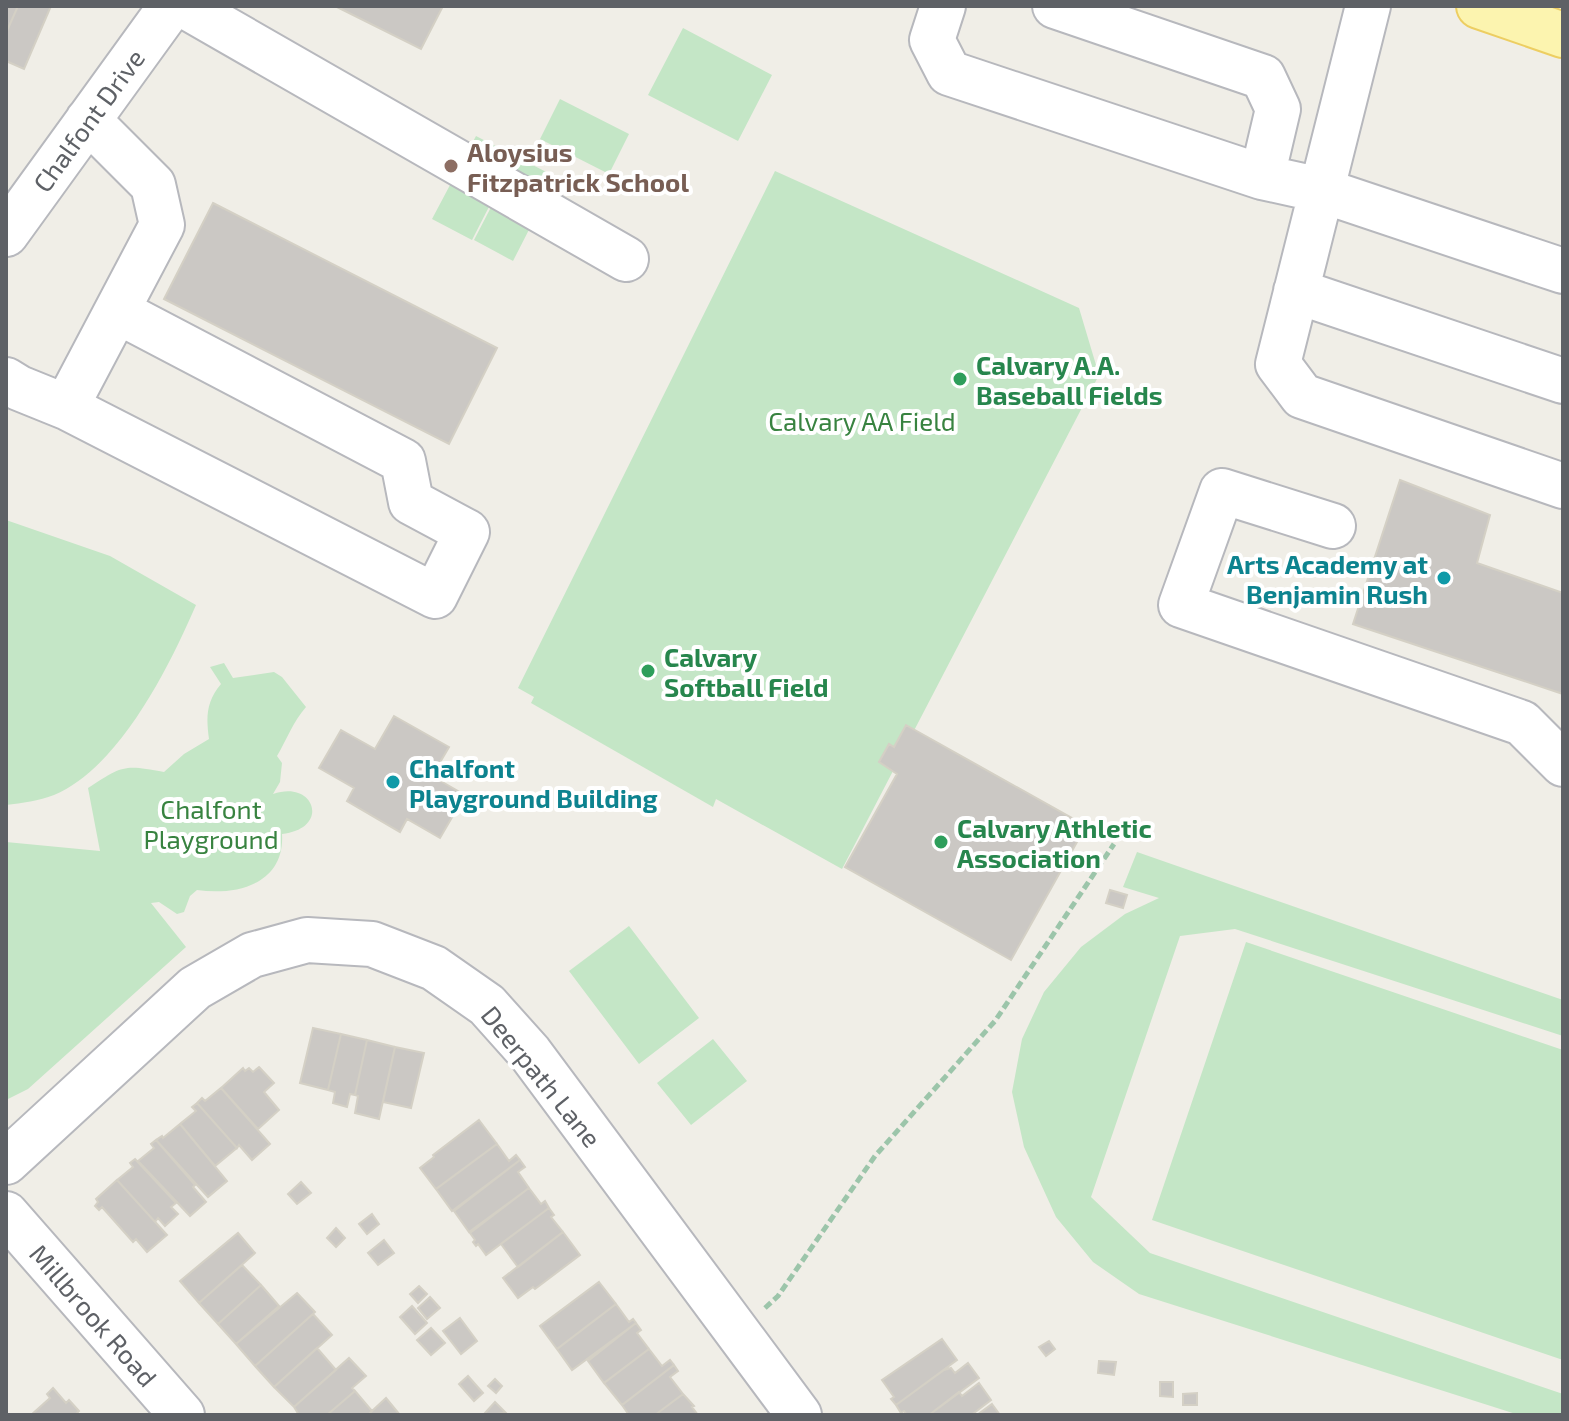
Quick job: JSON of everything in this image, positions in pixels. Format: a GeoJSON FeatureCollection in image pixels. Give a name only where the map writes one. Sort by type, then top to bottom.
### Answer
{"type":"FeatureCollection","features":[{"type":"Feature","properties":{"kind":"main road"},"geometry":{"type":"LineString","coordinates":[[1479,6],[1560,25]]}},
{"type":"Feature","properties":{"kind":"street","name":"Chalfont Drive"},"geometry":{"type":"LineString","coordinates":[[14,204],[88,120],[171,6]]}},
{"type":"Feature","properties":{"kind":"street"},"geometry":{"type":"LineString","coordinates":[[185,6],[626,259]]}},
{"type":"Feature","properties":{"kind":"street"},"geometry":{"type":"LineString","coordinates":[[943,6],[932,40],[949,73],[1262,177],[1321,190],[1563,271]]}},
{"type":"Feature","properties":{"kind":"street"},"geometry":{"type":"LineString","coordinates":[[1055,6],[1263,77],[1278,109],[1262,177]]}},
{"type":"Feature","properties":{"kind":"street"},"geometry":{"type":"LineString","coordinates":[[1368,6],[1278,364],[1302,396],[1563,486]]}},
{"type":"Feature","properties":{"kind":"street"},"geometry":{"type":"LineString","coordinates":[[66,407],[162,225],[153,185],[88,120]]}},
{"type":"Feature","properties":{"kind":"street"},"geometry":{"type":"LineString","coordinates":[[1296,291],[1563,381]]}},
{"type":"Feature","properties":{"kind":"street"},"geometry":{"type":"LineString","coordinates":[[6,380],[66,407],[435,596],[467,532],[411,502],[403,461],[117,311]]}},
{"type":"Feature","properties":{"kind":"street"},"geometry":{"type":"LineString","coordinates":[[1333,526],[1222,491],[1181,605],[1522,723],[1563,764]]}},
{"type":"Feature","properties":{"kind":"street","name":"Deerpath Lane"},"geometry":{"type":"LineString","coordinates":[[6,1162],[195,988],[252,955],[307,940],[372,944],[434,968],[487,1005],[530,1053],[799,1415]]}},
{"type":"Feature","properties":{"kind":"street","name":"Millbrook Road"},"geometry":{"type":"LineString","coordinates":[[6,1214],[182,1415]]}},
{"type":"Feature","properties":{"kind":"path"},"geometry":{"type":"LineString","coordinates":[[738,1332],[778,1296],[875,1156],[995,1021],[1114,844]]}},
{"type":"Feature","properties":{"kind":"green space"},"geometry":{"type":"Polygon","coordinates":[[[683,28],[772,75],[738,141],[648,95],[683,28]]]}},
{"type":"Feature","properties":{"kind":"green space"},"geometry":{"type":"Polygon","coordinates":[[[560,99],[629,134],[609,174],[540,139],[560,99]]]}},
{"type":"Feature","properties":{"kind":"green space"},"geometry":{"type":"Polygon","coordinates":[[[476,136],[515,156],[472,240],[432,219],[476,136]]]}},
{"type":"Feature","properties":{"kind":"green space"},"geometry":{"type":"Polygon","coordinates":[[[517,157],[556,177],[513,261],[474,240],[517,157]]]}},
{"type":"Feature","properties":{"kind":"green space","name":"Calvary AA Field"},"geometry":{"type":"Polygon","coordinates":[[[775,171],[1079,308],[1099,375],[842,869],[716,799],[713,807],[531,703],[534,697],[518,688],[775,171]]]}},
{"type":"Feature","properties":{"kind":"green space"},"geometry":{"type":"Polygon","coordinates":[[[6,520],[110,556],[196,605],[172,657],[140,713],[100,762],[78,781],[54,795],[6,805],[6,520]]]}},
{"type":"Feature","properties":{"kind":"green space","name":"Chalfont Playground"},"geometry":{"type":"Polygon","coordinates":[[[224,663],[233,678],[274,672],[282,677],[306,707],[277,756],[282,763],[280,782],[273,794],[287,791],[299,793],[312,806],[312,815],[307,824],[282,834],[276,864],[256,883],[228,891],[197,890],[190,896],[184,912],[177,914],[159,902],[151,903],[186,947],[28,1089],[6,1100],[6,842],[100,851],[88,788],[123,769],[164,772],[184,754],[209,739],[208,710],[221,684],[210,667],[224,663]]]}},
{"type":"Feature","properties":{"kind":"green space"},"geometry":{"type":"Polygon","coordinates":[[[1137,852],[1563,1000],[1563,1036],[1235,929],[1180,936],[1091,1197],[1150,1253],[1563,1394],[1563,1415],[1519,1415],[1139,1294],[1093,1262],[1056,1217],[1024,1147],[1012,1092],[1022,1039],[1044,992],[1081,947],[1125,914],[1159,898],[1123,887],[1137,852]]]}},
{"type":"Feature","properties":{"kind":"green space"},"geometry":{"type":"Polygon","coordinates":[[[629,926],[699,1018],[639,1064],[569,971],[629,926]]]}},
{"type":"Feature","properties":{"kind":"green space"},"geometry":{"type":"Polygon","coordinates":[[[1246,942],[1563,1050],[1563,1360],[1152,1220],[1246,942]]]}},
{"type":"Feature","properties":{"kind":"green space"},"geometry":{"type":"Polygon","coordinates":[[[713,1039],[747,1081],[691,1125],[657,1083],[713,1039]]]}},
{"type":"Feature","properties":{"kind":"building"},"geometry":{"type":"Polygon","coordinates":[[[6,6],[18,6],[6,33],[6,6]]]}},
{"type":"Feature","properties":{"kind":"building"},"geometry":{"type":"Polygon","coordinates":[[[18,6],[51,6],[24,69],[6,61],[6,33],[18,6]]]}},
{"type":"Feature","properties":{"kind":"building"},"geometry":{"type":"Polygon","coordinates":[[[335,6],[443,6],[421,49],[335,6]]]}},
{"type":"Feature","properties":{"kind":"building"},"geometry":{"type":"Polygon","coordinates":[[[213,203],[497,348],[449,444],[164,299],[213,203]]]}},
{"type":"Feature","properties":{"kind":"building","name":"Arts Academy at Benjamin Rush"},"geometry":{"type":"Polygon","coordinates":[[[1400,480],[1490,515],[1477,563],[1563,593],[1563,694],[1353,624],[1400,480]]]}},
{"type":"Feature","properties":{"kind":"building","name":"Chalfont Playground Building"},"geometry":{"type":"Polygon","coordinates":[[[394,716],[449,747],[432,776],[465,795],[440,838],[407,819],[400,832],[347,801],[354,788],[319,768],[341,730],[375,749],[394,716]]]}},
{"type":"Feature","properties":{"kind":"building"},"geometry":{"type":"Polygon","coordinates":[[[906,725],[1086,826],[1011,960],[845,867],[897,774],[879,762],[889,744],[894,747],[906,725]]]}},
{"type":"Feature","properties":{"kind":"building"},"geometry":{"type":"Polygon","coordinates":[[[1110,890],[1127,895],[1123,908],[1106,903],[1110,890]]]}},
{"type":"Feature","properties":{"kind":"building"},"geometry":{"type":"Polygon","coordinates":[[[313,1028],[341,1034],[328,1090],[300,1083],[313,1028]]]}},
{"type":"Feature","properties":{"kind":"building"},"geometry":{"type":"Polygon","coordinates":[[[341,1034],[367,1040],[355,1095],[350,1094],[347,1107],[333,1103],[335,1092],[328,1090],[341,1034]]]}},
{"type":"Feature","properties":{"kind":"building"},"geometry":{"type":"Polygon","coordinates":[[[367,1040],[395,1047],[379,1119],[355,1113],[358,1096],[355,1095],[367,1040]]]}},
{"type":"Feature","properties":{"kind":"building"},"geometry":{"type":"Polygon","coordinates":[[[395,1047],[424,1053],[411,1108],[383,1102],[395,1047]]]}},
{"type":"Feature","properties":{"kind":"building"},"geometry":{"type":"Polygon","coordinates":[[[259,1067],[274,1083],[264,1092],[279,1110],[258,1129],[221,1088],[243,1068],[253,1072],[259,1067]]]}},
{"type":"Feature","properties":{"kind":"building"},"geometry":{"type":"Polygon","coordinates":[[[221,1088],[270,1144],[252,1160],[239,1145],[237,1148],[197,1103],[202,1098],[205,1101],[221,1088]]]}},
{"type":"Feature","properties":{"kind":"building"},"geometry":{"type":"Polygon","coordinates":[[[197,1103],[237,1148],[215,1166],[180,1124],[196,1111],[192,1107],[197,1103]]]}},
{"type":"Feature","properties":{"kind":"building"},"geometry":{"type":"Polygon","coordinates":[[[479,1120],[497,1144],[436,1189],[420,1168],[479,1120]]]}},
{"type":"Feature","properties":{"kind":"building"},"geometry":{"type":"Polygon","coordinates":[[[180,1124],[227,1181],[208,1197],[156,1140],[180,1124]]]}},
{"type":"Feature","properties":{"kind":"building"},"geometry":{"type":"Polygon","coordinates":[[[156,1140],[206,1202],[190,1216],[138,1161],[154,1148],[151,1144],[156,1140]]]}},
{"type":"Feature","properties":{"kind":"building"},"geometry":{"type":"Polygon","coordinates":[[[497,1144],[509,1161],[516,1155],[520,1160],[452,1211],[436,1189],[497,1144]]]}},
{"type":"Feature","properties":{"kind":"building"},"geometry":{"type":"Polygon","coordinates":[[[135,1159],[176,1203],[171,1207],[178,1214],[165,1226],[158,1218],[155,1222],[117,1180],[133,1167],[130,1163],[135,1159]]]}},
{"type":"Feature","properties":{"kind":"building"},"geometry":{"type":"Polygon","coordinates":[[[520,1160],[525,1167],[518,1172],[529,1188],[469,1232],[454,1211],[520,1160]]]}},
{"type":"Feature","properties":{"kind":"building"},"geometry":{"type":"Polygon","coordinates":[[[117,1180],[167,1235],[147,1252],[136,1239],[133,1242],[102,1207],[99,1210],[95,1206],[98,1202],[96,1199],[117,1180]]]}},
{"type":"Feature","properties":{"kind":"building"},"geometry":{"type":"Polygon","coordinates":[[[301,1182],[311,1193],[297,1204],[288,1194],[301,1182]]]}},
{"type":"Feature","properties":{"kind":"building"},"geometry":{"type":"Polygon","coordinates":[[[529,1188],[541,1204],[545,1201],[549,1208],[486,1255],[473,1242],[475,1240],[470,1233],[529,1188]]]}},
{"type":"Feature","properties":{"kind":"building"},"geometry":{"type":"Polygon","coordinates":[[[549,1208],[554,1215],[551,1217],[563,1232],[518,1267],[501,1244],[549,1208]]]}},
{"type":"Feature","properties":{"kind":"building"},"geometry":{"type":"Polygon","coordinates":[[[372,1214],[379,1224],[367,1234],[359,1224],[372,1214]]]}},
{"type":"Feature","properties":{"kind":"building"},"geometry":{"type":"Polygon","coordinates":[[[336,1228],[345,1238],[336,1247],[327,1238],[336,1228]]]}},
{"type":"Feature","properties":{"kind":"building"},"geometry":{"type":"Polygon","coordinates":[[[563,1232],[580,1255],[518,1298],[503,1278],[563,1232]]]}},
{"type":"Feature","properties":{"kind":"building"},"geometry":{"type":"Polygon","coordinates":[[[238,1233],[255,1253],[199,1303],[180,1281],[238,1233]]]}},
{"type":"Feature","properties":{"kind":"building"},"geometry":{"type":"Polygon","coordinates":[[[384,1240],[394,1253],[378,1265],[368,1253],[384,1240]]]}},
{"type":"Feature","properties":{"kind":"building"},"geometry":{"type":"Polygon","coordinates":[[[242,1265],[261,1285],[218,1324],[199,1303],[242,1265]]]}},
{"type":"Feature","properties":{"kind":"building"},"geometry":{"type":"Polygon","coordinates":[[[599,1282],[616,1304],[557,1349],[540,1326],[599,1282]]]}},
{"type":"Feature","properties":{"kind":"building"},"geometry":{"type":"Polygon","coordinates":[[[261,1285],[279,1306],[236,1344],[218,1324],[261,1285]]]}},
{"type":"Feature","properties":{"kind":"building"},"geometry":{"type":"Polygon","coordinates":[[[419,1286],[427,1294],[418,1303],[410,1294],[419,1286]]]}},
{"type":"Feature","properties":{"kind":"building"},"geometry":{"type":"Polygon","coordinates":[[[297,1293],[315,1312],[255,1366],[236,1344],[297,1293]]]}},
{"type":"Feature","properties":{"kind":"building"},"geometry":{"type":"Polygon","coordinates":[[[430,1297],[440,1308],[427,1319],[418,1308],[430,1297]]]}},
{"type":"Feature","properties":{"kind":"building"},"geometry":{"type":"Polygon","coordinates":[[[616,1304],[629,1322],[633,1319],[636,1323],[572,1370],[557,1349],[616,1304]]]}},
{"type":"Feature","properties":{"kind":"building"},"geometry":{"type":"Polygon","coordinates":[[[412,1306],[427,1323],[415,1334],[400,1317],[412,1306]]]}},
{"type":"Feature","properties":{"kind":"building"},"geometry":{"type":"Polygon","coordinates":[[[313,1314],[332,1335],[274,1387],[255,1366],[313,1314]]]}},
{"type":"Feature","properties":{"kind":"building"},"geometry":{"type":"Polygon","coordinates":[[[460,1318],[477,1341],[461,1354],[443,1331],[460,1318]]]}},
{"type":"Feature","properties":{"kind":"building"},"geometry":{"type":"Polygon","coordinates":[[[636,1323],[641,1330],[637,1333],[649,1349],[604,1383],[588,1361],[636,1323]]]}},
{"type":"Feature","properties":{"kind":"building"},"geometry":{"type":"Polygon","coordinates":[[[431,1328],[445,1343],[431,1355],[417,1340],[431,1328]]]}},
{"type":"Feature","properties":{"kind":"building"},"geometry":{"type":"Polygon","coordinates":[[[942,1339],[957,1360],[896,1405],[882,1380],[942,1339]]]}},
{"type":"Feature","properties":{"kind":"building"},"geometry":{"type":"Polygon","coordinates":[[[1049,1341],[1055,1349],[1046,1356],[1039,1347],[1049,1341]]]}},
{"type":"Feature","properties":{"kind":"building"},"geometry":{"type":"Polygon","coordinates":[[[317,1348],[336,1370],[294,1407],[274,1387],[317,1348]]]}},
{"type":"Feature","properties":{"kind":"building"},"geometry":{"type":"Polygon","coordinates":[[[649,1349],[662,1366],[670,1360],[674,1365],[622,1405],[604,1383],[649,1349]]]}},
{"type":"Feature","properties":{"kind":"building"},"geometry":{"type":"Polygon","coordinates":[[[349,1358],[366,1376],[352,1388],[355,1391],[327,1415],[299,1415],[294,1407],[349,1358]]]}},
{"type":"Feature","properties":{"kind":"building"},"geometry":{"type":"Polygon","coordinates":[[[1099,1361],[1116,1362],[1114,1375],[1098,1373],[1099,1361]]]}},
{"type":"Feature","properties":{"kind":"building"},"geometry":{"type":"Polygon","coordinates":[[[968,1363],[979,1378],[929,1415],[901,1413],[896,1405],[944,1370],[951,1368],[955,1373],[968,1363]]]}},
{"type":"Feature","properties":{"kind":"building"},"geometry":{"type":"Polygon","coordinates":[[[674,1365],[678,1371],[670,1377],[683,1394],[655,1415],[629,1415],[622,1405],[674,1365]]]}},
{"type":"Feature","properties":{"kind":"building"},"geometry":{"type":"Polygon","coordinates":[[[468,1376],[483,1393],[474,1401],[459,1384],[468,1376]]]}},
{"type":"Feature","properties":{"kind":"building"},"geometry":{"type":"Polygon","coordinates":[[[495,1379],[502,1386],[496,1393],[488,1386],[495,1379]]]}},
{"type":"Feature","properties":{"kind":"building"},"geometry":{"type":"Polygon","coordinates":[[[1160,1382],[1173,1382],[1173,1397],[1160,1396],[1160,1382]]]}},
{"type":"Feature","properties":{"kind":"building"},"geometry":{"type":"Polygon","coordinates":[[[979,1383],[991,1400],[974,1413],[976,1415],[929,1415],[959,1392],[962,1396],[979,1383]]]}},
{"type":"Feature","properties":{"kind":"building"},"geometry":{"type":"Polygon","coordinates":[[[53,1388],[66,1403],[69,1400],[79,1411],[75,1415],[31,1415],[50,1398],[47,1394],[53,1388]]]}},
{"type":"Feature","properties":{"kind":"building"},"geometry":{"type":"Polygon","coordinates":[[[355,1391],[372,1411],[368,1415],[327,1415],[355,1391]]]}},
{"type":"Feature","properties":{"kind":"building"},"geometry":{"type":"Polygon","coordinates":[[[1197,1393],[1197,1405],[1183,1405],[1183,1394],[1197,1393]]]}},
{"type":"Feature","properties":{"kind":"building"},"geometry":{"type":"Polygon","coordinates":[[[683,1394],[698,1415],[655,1415],[683,1394]]]}},
{"type":"Feature","properties":{"kind":"building"},"geometry":{"type":"Polygon","coordinates":[[[386,1398],[400,1415],[368,1415],[372,1411],[386,1398]]]}},
{"type":"Feature","properties":{"kind":"building"},"geometry":{"type":"Polygon","coordinates":[[[495,1402],[506,1413],[485,1413],[495,1402]]]}},
{"type":"Feature","properties":{"kind":"building"},"geometry":{"type":"Polygon","coordinates":[[[992,1404],[1000,1415],[977,1415],[992,1404]]]}},
{"type":"Feature","properties":{"kind":"place","name":"Aloysius Fitzpatrick School"},"geometry":{"type":"Point","coordinates":[451,166]}},
{"type":"Feature","properties":{"kind":"place","name":"Calvary A.A. Baseball Fields"},"geometry":{"type":"Point","coordinates":[960,379]}},
{"type":"Feature","properties":{"kind":"place","name":"Arts Academy at Benjamin Rush"},"geometry":{"type":"Point","coordinates":[1444,578]}},
{"type":"Feature","properties":{"kind":"place","name":"Calvary Softball Field"},"geometry":{"type":"Point","coordinates":[648,671]}},
{"type":"Feature","properties":{"kind":"place","name":"Chalfont Playground Building"},"geometry":{"type":"Point","coordinates":[393,782]}},
{"type":"Feature","properties":{"kind":"place","name":"Calvary Athletic Association"},"geometry":{"type":"Point","coordinates":[941,842]}}]}
